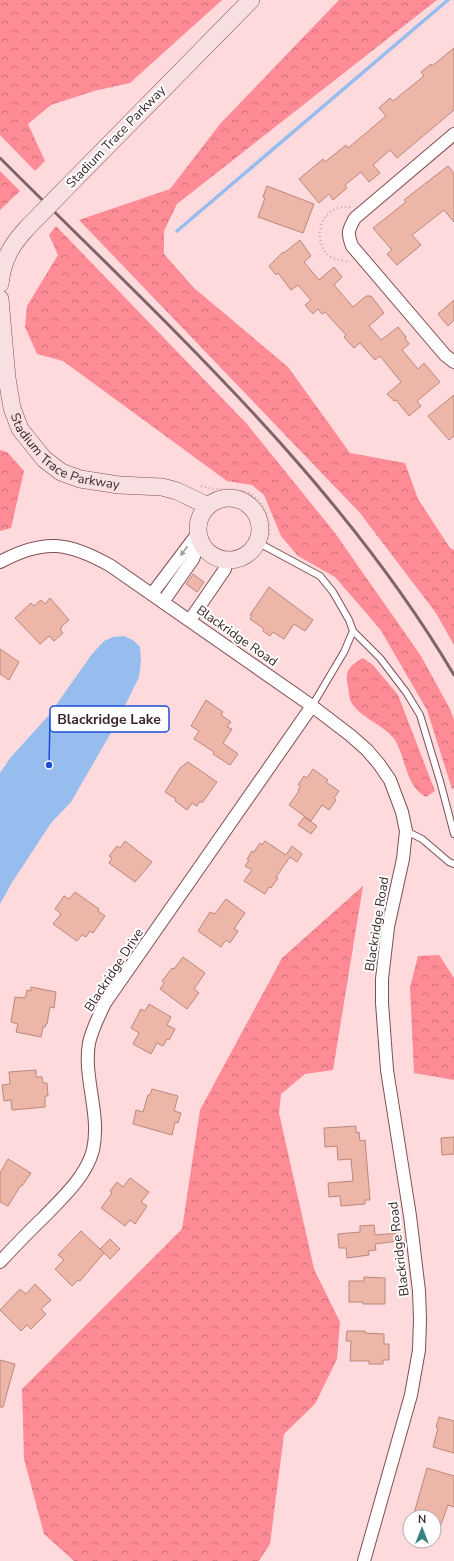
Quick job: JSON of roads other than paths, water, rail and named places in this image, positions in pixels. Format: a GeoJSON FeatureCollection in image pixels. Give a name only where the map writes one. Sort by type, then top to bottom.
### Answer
{"type":"FeatureCollection","features":[{"type":"Feature","properties":{"kind":"street","name":"Stadium Trace Parkway"},"geometry":{"type":"LineString","coordinates":[[0,284],[2,268],[7,250],[251,0]]}},
{"type":"Feature","properties":{"kind":"street"},"geometry":{"type":"LineString","coordinates":[[454,134],[355,218],[349,227],[348,236],[352,246],[444,355],[454,362]]}},
{"type":"Feature","properties":{"kind":"street","name":"Stadium Trace Parkway"},"geometry":{"type":"LineString","coordinates":[[0,299],[7,378],[12,408],[20,429],[44,459],[61,472],[80,479],[162,487],[177,491],[208,506]]}},
{"type":"Feature","properties":{"kind":"street"},"geometry":{"type":"LineString","coordinates":[[163,602],[193,559],[199,537],[200,518],[208,506],[222,499],[229,498],[244,502],[255,512],[258,519],[261,544],[239,558],[226,560],[211,554],[199,537]]}},
{"type":"Feature","properties":{"kind":"street"},"geometry":{"type":"LineString","coordinates":[[152,594],[199,537]]}},
{"type":"Feature","properties":{"kind":"street","name":"Blackridge Road"},"geometry":{"type":"LineString","coordinates":[[0,562],[31,548],[51,546],[72,548],[89,554],[111,566],[312,706],[350,735],[367,750],[379,764],[390,780],[397,796],[406,831],[402,859],[388,927],[382,979],[382,1003],[387,1070],[410,1216],[419,1291],[419,1350],[412,1395],[364,1561]]}},
{"type":"Feature","properties":{"kind":"street"},"geometry":{"type":"LineString","coordinates":[[190,620],[225,569],[226,560]]}},
{"type":"Feature","properties":{"kind":"street","name":"Blackridge Drive"},"geometry":{"type":"LineString","coordinates":[[0,1262],[80,1178],[93,1150],[95,1131],[93,1098],[88,1065],[89,1044],[94,1026],[105,1003],[312,706]]}},
{"type":"Feature","properties":{"kind":"lane"},"geometry":{"type":"LineString","coordinates":[[261,544],[320,576],[333,592],[349,620],[353,631],[380,658],[406,692],[420,715],[454,834]]}},
{"type":"Feature","properties":{"kind":"lane"},"geometry":{"type":"LineString","coordinates":[[312,706],[344,652],[353,631]]}},
{"type":"Feature","properties":{"kind":"lane"},"geometry":{"type":"LineString","coordinates":[[406,831],[422,839],[449,862],[454,864]]}},
{"type":"Feature","properties":{"kind":"water"},"geometry":{"type":"Polygon","coordinates":[[[124,636],[133,640],[140,647],[141,661],[139,677],[116,724],[71,802],[51,823],[11,884],[0,904],[0,773],[11,757],[49,715],[92,654],[104,641],[113,637],[124,636]]]}},
{"type":"Feature","properties":{"kind":"waterway"},"geometry":{"type":"LineString","coordinates":[[177,231],[448,0]]}},
{"type":"Feature","properties":{"kind":"railway"},"geometry":{"type":"LineString","coordinates":[[0,158],[184,340],[244,403],[301,467],[356,533],[408,603],[454,675]]}},
{"type":"Feature","properties":{"kind":"place","name":"Blackridge Lake"},"geometry":{"type":"Point","coordinates":[49,765]}}]}
